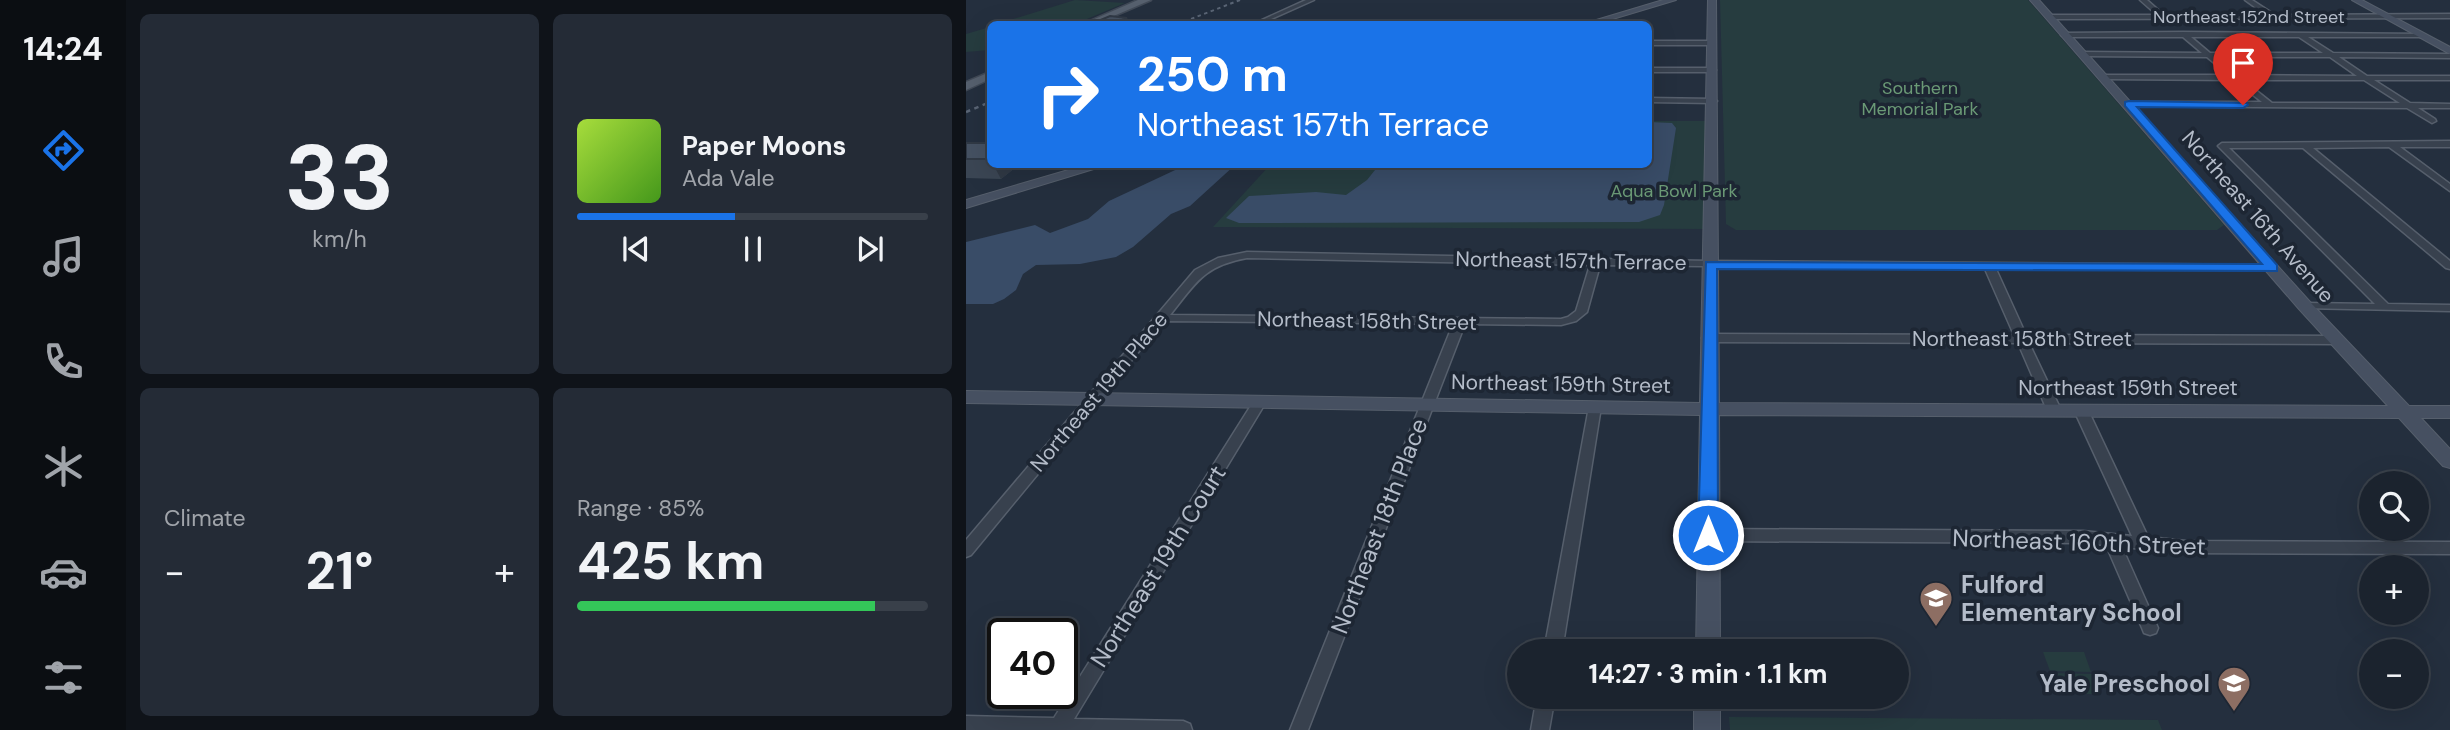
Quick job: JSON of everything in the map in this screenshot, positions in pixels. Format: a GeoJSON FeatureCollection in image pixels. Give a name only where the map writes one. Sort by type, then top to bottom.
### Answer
{"type":"FeatureCollection","features":[{"type":"Feature","properties":{"kind":"main road"},"geometry":{"type":"LineString","coordinates":[[1095,21],[1146,0]]}},
{"type":"Feature","properties":{"kind":"main road"},"geometry":{"type":"LineString","coordinates":[[1113,21],[1160,0]]}},
{"type":"Feature","properties":{"kind":"main road"},"geometry":{"type":"LineString","coordinates":[[966,77],[987,67]]}},
{"type":"Feature","properties":{"kind":"main road"},"geometry":{"type":"LineString","coordinates":[[966,86],[987,76]]}},
{"type":"Feature","properties":{"kind":"street"},"geometry":{"type":"LineString","coordinates":[[1263,21],[1311,0]]}},
{"type":"Feature","properties":{"kind":"street"},"geometry":{"type":"LineString","coordinates":[[1598,21],[1672,0]]}},
{"type":"Feature","properties":{"kind":"street"},"geometry":{"type":"LineString","coordinates":[[1708,639],[1708,338],[1713,100],[1711,0]]}},
{"type":"Feature","properties":{"kind":"street","name":"Northeast 16th Avenue"},"geometry":{"type":"LineString","coordinates":[[2034,0],[2129,104],[2305,306],[2450,461]]}},
{"type":"Feature","properties":{"kind":"street"},"geometry":{"type":"LineString","coordinates":[[2143,0],[2270,105]]}},
{"type":"Feature","properties":{"kind":"street"},"geometry":{"type":"LineString","coordinates":[[2248,0],[2432,121]]}},
{"type":"Feature","properties":{"kind":"street"},"geometry":{"type":"LineString","coordinates":[[2356,0],[2445,46],[2450,54]]}},
{"type":"Feature","properties":{"kind":"street","name":"Northeast 152nd Street"},"geometry":{"type":"LineString","coordinates":[[2049,17],[2450,16]]}},
{"type":"Feature","properties":{"kind":"street"},"geometry":{"type":"LineString","coordinates":[[2064,35],[2421,35]]}},
{"type":"Feature","properties":{"kind":"street"},"geometry":{"type":"LineString","coordinates":[[1652,43],[1712,43]]}},
{"type":"Feature","properties":{"kind":"street"},"geometry":{"type":"LineString","coordinates":[[2083,54],[2450,54]]}},
{"type":"Feature","properties":{"kind":"street"},"geometry":{"type":"LineString","coordinates":[[1652,70],[1712,70]]}},
{"type":"Feature","properties":{"kind":"street"},"geometry":{"type":"LineString","coordinates":[[2103,77],[2450,78]]}},
{"type":"Feature","properties":{"kind":"street"},"geometry":{"type":"LineString","coordinates":[[1652,100],[1713,100]]}},
{"type":"Feature","properties":{"kind":"street"},"geometry":{"type":"LineString","coordinates":[[2129,104],[2450,106]]}},
{"type":"Feature","properties":{"kind":"street"},"geometry":{"type":"LineString","coordinates":[[2305,145],[2450,266]]}},
{"type":"Feature","properties":{"kind":"street"},"geometry":{"type":"LineString","coordinates":[[2392,145],[2448,185]]}},
{"type":"Feature","properties":{"kind":"street"},"geometry":{"type":"LineString","coordinates":[[2385,307],[2222,146],[2450,145]]}},
{"type":"Feature","properties":{"kind":"street"},"geometry":{"type":"LineString","coordinates":[[966,204],[1090,168]]}},
{"type":"Feature","properties":{"kind":"street","name":"Northeast 157th Terrace"},"geometry":{"type":"LineString","coordinates":[[1247,255],[1710,264],[2273,268]]}},
{"type":"Feature","properties":{"kind":"street","name":"Northeast 19th Place"},"geometry":{"type":"LineString","coordinates":[[966,551],[1208,265],[1247,255]]}},
{"type":"Feature","properties":{"kind":"street","name":"Northeast 158th Street"},"geometry":{"type":"LineString","coordinates":[[1161,318],[1549,323],[1572,319],[1581,312],[1596,262]]}},
{"type":"Feature","properties":{"kind":"street"},"geometry":{"type":"LineString","coordinates":[[1989,266],[2054,410]]}},
{"type":"Feature","properties":{"kind":"street"},"geometry":{"type":"LineString","coordinates":[[2305,306],[2450,308]]}},
{"type":"Feature","properties":{"kind":"street","name":"Northeast 18th Place"},"geometry":{"type":"LineString","coordinates":[[1299,730],[1461,322]]}},
{"type":"Feature","properties":{"kind":"street","name":"Northeast 158th Street"},"geometry":{"type":"LineString","coordinates":[[1708,338],[2336,340]]}},
{"type":"Feature","properties":{"kind":"street","name":"Northeast 159th Street"},"geometry":{"type":"LineString","coordinates":[[966,397],[1708,409],[2450,412]]}},
{"type":"Feature","properties":{"kind":"street","name":"Northeast 19th Court"},"geometry":{"type":"LineString","coordinates":[[1058,728],[1260,402]]}},
{"type":"Feature","properties":{"kind":"street"},"geometry":{"type":"LineString","coordinates":[[1555,639],[1595,407]]}},
{"type":"Feature","properties":{"kind":"street"},"geometry":{"type":"LineString","coordinates":[[2081,410],[2143,544]]}},
{"type":"Feature","properties":{"kind":"street"},"geometry":{"type":"LineString","coordinates":[[966,531],[983,531]]}},
{"type":"Feature","properties":{"kind":"street","name":"Northeast 160th Street"},"geometry":{"type":"LineString","coordinates":[[1708,535],[2083,537],[2186,547],[2450,548]]}},
{"type":"Feature","properties":{"kind":"street"},"geometry":{"type":"LineString","coordinates":[[2111,539],[2150,628]]}},
{"type":"Feature","properties":{"kind":"street"},"geometry":{"type":"LineString","coordinates":[[1540,730],[1544,709]]}},
{"type":"Feature","properties":{"kind":"street"},"geometry":{"type":"LineString","coordinates":[[1707,709],[1707,730]]}},
{"type":"Feature","properties":{"kind":"street"},"geometry":{"type":"LineString","coordinates":[[966,725],[1183,730]]}},
{"type":"Feature","properties":{"kind":"green space"},"geometry":{"type":"Polygon","coordinates":[[[1075,0],[1125,3],[1082,21],[1007,21],[1075,0]]]}},
{"type":"Feature","properties":{"kind":"green space","name":"Southern Memorial Park"},"geometry":{"type":"Polygon","coordinates":[[[1720,0],[2028,0],[2224,225],[2217,230],[1736,230],[1726,224],[1720,0]]]}},
{"type":"Feature","properties":{"kind":"green space"},"geometry":{"type":"Polygon","coordinates":[[[987,28],[987,50],[966,52],[966,34],[987,28]]]}},
{"type":"Feature","properties":{"kind":"green space","name":"Aqua Bowl Park"},"geometry":{"type":"Polygon","coordinates":[[[1652,121],[1712,121],[1711,229],[1213,227],[1267,168],[1652,168],[1652,121]]]}},
{"type":"Feature","properties":{"kind":"green space"},"geometry":{"type":"Polygon","coordinates":[[[2043,652],[2084,652],[2091,672],[2050,671],[2043,652]]]}},
{"type":"Feature","properties":{"kind":"green space"},"geometry":{"type":"Polygon","coordinates":[[[2050,673],[2093,674],[2100,694],[2058,694],[2050,673]]]}},
{"type":"Feature","properties":{"kind":"green space"},"geometry":{"type":"Polygon","coordinates":[[[1729,717],[2158,720],[2162,730],[1730,730],[1729,717]]]}},
{"type":"Feature","properties":{"kind":"water","name":"Aqua Bowl Park"},"geometry":{"type":"Polygon","coordinates":[[[1652,122],[1672,123],[1676,128],[1664,205],[1660,215],[1639,222],[1239,223],[1226,218],[1249,196],[1316,192],[1346,195],[1367,180],[1377,168],[1652,168],[1652,122]]]}},
{"type":"Feature","properties":{"kind":"water"},"geometry":{"type":"Polygon","coordinates":[[[1179,168],[1232,168],[1190,206],[1171,214],[1133,247],[1116,257],[1080,264],[1036,265],[1023,274],[1016,290],[1004,299],[993,304],[966,304],[966,242],[1035,225],[1050,233],[1088,219],[1109,201],[1179,168]]]}},
{"type":"Feature","properties":{"kind":"building"},"geometry":{"type":"Polygon","coordinates":[[[1110,16],[1127,18],[1120,21],[1098,21],[1110,16]]]}},
{"type":"Feature","properties":{"kind":"building"},"geometry":{"type":"Polygon","coordinates":[[[966,143],[986,143],[987,159],[966,159],[966,143]]]}},
{"type":"Feature","properties":{"kind":"railway"},"geometry":{"type":"LineString","coordinates":[[1186,21],[1240,0]]}},
{"type":"Feature","properties":{"kind":"railway"},"geometry":{"type":"LineString","coordinates":[[966,112],[987,103]]}},
{"type":"Feature","properties":{"kind":"place","name":"Fulford Elementary School"},"geometry":{"type":"Point","coordinates":[1936,628]}},
{"type":"Feature","properties":{"kind":"place","name":"Yale Preschool"},"geometry":{"type":"Point","coordinates":[2234,713]}},
{"type":"Feature","properties":{"kind":"route"},"geometry":{"type":"LineString","coordinates":[[1708,535],[1710,264],[2273,268],[2129,104],[2243,105]]}}]}
